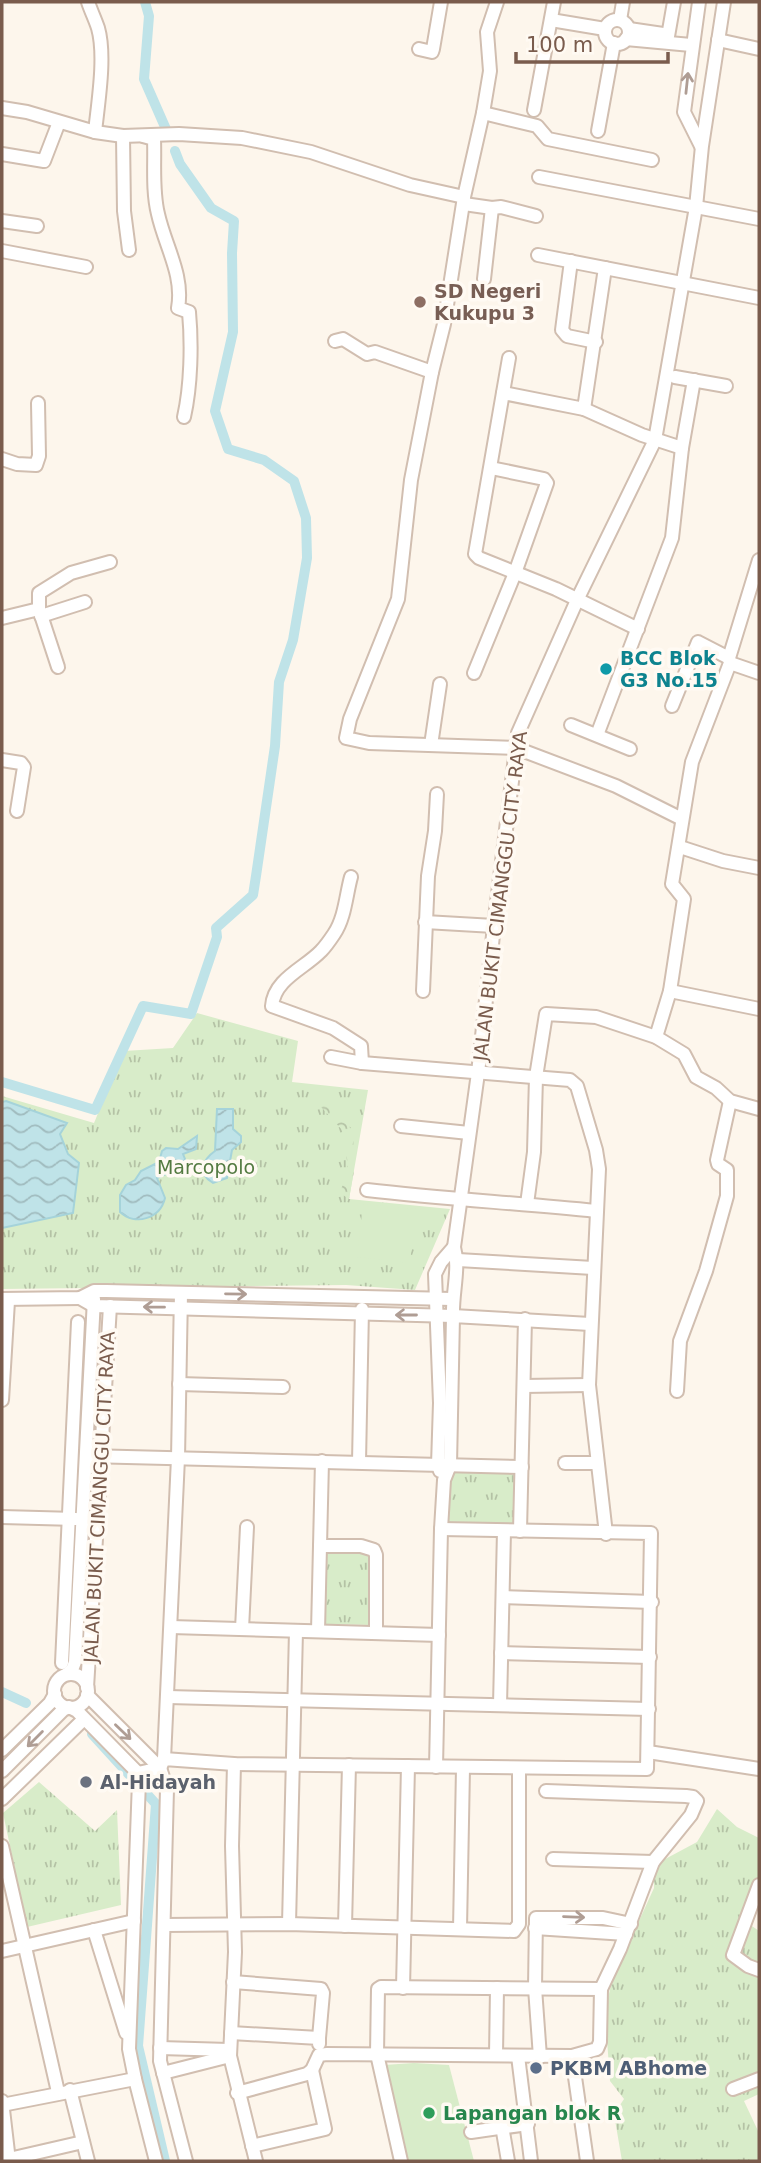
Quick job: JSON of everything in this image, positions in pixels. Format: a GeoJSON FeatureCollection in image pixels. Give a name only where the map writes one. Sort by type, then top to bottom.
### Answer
{"type":"FeatureCollection","features":[{"type":"Feature","properties":{"kind":"street"},"geometry":{"type":"LineString","coordinates":[[88,2],[99,29],[100,42],[101,85],[95,132]]}},
{"type":"Feature","properties":{"kind":"street"},"geometry":{"type":"LineString","coordinates":[[419,49],[432,52],[441,2]]}},
{"type":"Feature","properties":{"kind":"street"},"geometry":{"type":"LineString","coordinates":[[497,2],[487,32],[490,71],[483,113],[464,201],[444,324],[411,480],[398,599],[350,719],[346,738],[369,743],[516,748],[616,786],[682,819]]}},
{"type":"Feature","properties":{"kind":"street"},"geometry":{"type":"LineString","coordinates":[[534,110],[554,2]]}},
{"type":"Feature","properties":{"kind":"street"},"geometry":{"type":"LineString","coordinates":[[598,131],[622,33],[623,2]]}},
{"type":"Feature","properties":{"kind":"street"},"geometry":{"type":"LineString","coordinates":[[668,39],[674,2]]}},
{"type":"Feature","properties":{"kind":"street"},"geometry":{"type":"LineString","coordinates":[[699,2],[684,112],[702,146]]}},
{"type":"Feature","properties":{"kind":"street","name":"JALAN BUKIT CIMANGGU CITY RAYA"},"geometry":{"type":"LineString","coordinates":[[94,1306],[453,1316],[452,1298],[458,1260],[454,1247],[478,1073],[518,733],[578,598],[655,440],[696,207],[702,146],[724,2]]}},
{"type":"Feature","properties":{"kind":"street"},"geometry":{"type":"LineString","coordinates":[[551,20],[605,29],[607,38],[622,33],[692,41]]}},
{"type":"Feature","properties":{"kind":"street"},"geometry":{"type":"LineString","coordinates":[[718,40],[759,49]]}},
{"type":"Feature","properties":{"kind":"street"},"geometry":{"type":"LineString","coordinates":[[2,108],[27,112],[95,132],[153,139],[158,217],[175,268],[180,297],[178,308],[189,312],[190,386],[184,417]]}},
{"type":"Feature","properties":{"kind":"street"},"geometry":{"type":"LineString","coordinates":[[483,113],[537,126],[548,139],[652,160]]}},
{"type":"Feature","properties":{"kind":"street"},"geometry":{"type":"LineString","coordinates":[[2,154],[44,161],[59,122]]}},
{"type":"Feature","properties":{"kind":"street"},"geometry":{"type":"LineString","coordinates":[[129,135],[179,134],[242,138],[311,152],[464,201],[536,216]]}},
{"type":"Feature","properties":{"kind":"street"},"geometry":{"type":"LineString","coordinates":[[129,135],[124,211],[129,250]]}},
{"type":"Feature","properties":{"kind":"street"},"geometry":{"type":"LineString","coordinates":[[539,177],[759,219]]}},
{"type":"Feature","properties":{"kind":"street"},"geometry":{"type":"LineString","coordinates":[[484,278],[492,208]]}},
{"type":"Feature","properties":{"kind":"street"},"geometry":{"type":"LineString","coordinates":[[2,221],[37,226]]}},
{"type":"Feature","properties":{"kind":"street"},"geometry":{"type":"LineString","coordinates":[[2,251],[86,267]]}},
{"type":"Feature","properties":{"kind":"street"},"geometry":{"type":"LineString","coordinates":[[537,255],[759,298]]}},
{"type":"Feature","properties":{"kind":"street"},"geometry":{"type":"LineString","coordinates":[[571,261],[562,330],[567,336],[596,342]]}},
{"type":"Feature","properties":{"kind":"street"},"geometry":{"type":"LineString","coordinates":[[584,409],[605,268]]}},
{"type":"Feature","properties":{"kind":"street"},"geometry":{"type":"LineString","coordinates":[[335,341],[343,339],[367,355],[374,352],[432,372]]}},
{"type":"Feature","properties":{"kind":"street"},"geometry":{"type":"LineString","coordinates":[[509,358],[475,554],[479,558],[578,598],[638,629]]}},
{"type":"Feature","properties":{"kind":"street"},"geometry":{"type":"LineString","coordinates":[[675,377],[726,386]]}},
{"type":"Feature","properties":{"kind":"street"},"geometry":{"type":"LineString","coordinates":[[597,736],[672,538],[682,448],[694,380]]}},
{"type":"Feature","properties":{"kind":"street"},"geometry":{"type":"LineString","coordinates":[[503,393],[584,409],[655,440],[682,448]]}},
{"type":"Feature","properties":{"kind":"street"},"geometry":{"type":"LineString","coordinates":[[2,459],[17,464],[36,465],[38,403]]}},
{"type":"Feature","properties":{"kind":"street"},"geometry":{"type":"LineString","coordinates":[[474,673],[515,573],[547,483],[544,479],[491,468]]}},
{"type":"Feature","properties":{"kind":"street"},"geometry":{"type":"LineString","coordinates":[[656,1037],[670,991],[684,900],[672,884],[692,762],[729,661],[759,559]]}},
{"type":"Feature","properties":{"kind":"street"},"geometry":{"type":"LineString","coordinates":[[58,667],[40,612],[39,593],[71,573],[110,562]]}},
{"type":"Feature","properties":{"kind":"street"},"geometry":{"type":"LineString","coordinates":[[2,618],[85,602]]}},
{"type":"Feature","properties":{"kind":"street"},"geometry":{"type":"LineString","coordinates":[[672,706],[698,642],[729,661],[759,673]]}},
{"type":"Feature","properties":{"kind":"street"},"geometry":{"type":"LineString","coordinates":[[431,745],[440,684]]}},
{"type":"Feature","properties":{"kind":"street"},"geometry":{"type":"LineString","coordinates":[[571,725],[630,749]]}},
{"type":"Feature","properties":{"kind":"street"},"geometry":{"type":"LineString","coordinates":[[2,760],[21,763],[24,767],[17,811]]}},
{"type":"Feature","properties":{"kind":"street"},"geometry":{"type":"LineString","coordinates":[[424,991],[425,922],[438,794]]}},
{"type":"Feature","properties":{"kind":"street"},"geometry":{"type":"LineString","coordinates":[[680,847],[723,861],[759,868]]}},
{"type":"Feature","properties":{"kind":"street"},"geometry":{"type":"LineString","coordinates":[[351,877],[336,932],[320,953],[296,969],[275,994],[272,1006],[333,1028],[361,1046],[362,1063]]}},
{"type":"Feature","properties":{"kind":"street"},"geometry":{"type":"LineString","coordinates":[[425,922],[494,926]]}},
{"type":"Feature","properties":{"kind":"street"},"geometry":{"type":"LineString","coordinates":[[670,991],[759,1009]]}},
{"type":"Feature","properties":{"kind":"street"},"geometry":{"type":"LineString","coordinates":[[527,1204],[534,1152],[536,1077],[544,1020],[548,1014],[596,1017],[656,1037],[680,1050],[696,1077],[716,1088],[730,1101],[759,1109]]}},
{"type":"Feature","properties":{"kind":"street"},"geometry":{"type":"LineString","coordinates":[[331,1057],[362,1063],[570,1080],[578,1086],[596,1150],[598,1168],[589,1385],[606,1534]]}},
{"type":"Feature","properties":{"kind":"street"},"geometry":{"type":"LineString","coordinates":[[677,1391],[680,1341],[706,1271],[727,1196],[727,1171],[717,1160],[730,1101]]}},
{"type":"Feature","properties":{"kind":"street"},"geometry":{"type":"LineString","coordinates":[[401,1126],[469,1133]]}},
{"type":"Feature","properties":{"kind":"street"},"geometry":{"type":"LineString","coordinates":[[367,1190],[460,1201],[596,1211]]}},
{"type":"Feature","properties":{"kind":"street"},"geometry":{"type":"LineString","coordinates":[[444,1465],[435,1274],[454,1247]]}},
{"type":"Feature","properties":{"kind":"street"},"geometry":{"type":"LineString","coordinates":[[458,1260],[593,1268]]}},
{"type":"Feature","properties":{"kind":"street"},"geometry":{"type":"LineString","coordinates":[[2,1400],[5,1300],[80,1298],[94,1291],[452,1298]]}},
{"type":"Feature","properties":{"kind":"street","name":"JALAN BUKIT CIMANGGU CITY RAYA"},"geometry":{"type":"LineString","coordinates":[[65,1669],[72,1670],[75,1662],[94,1291]]}},
{"type":"Feature","properties":{"kind":"street"},"geometry":{"type":"LineString","coordinates":[[181,1293],[178,1458],[168,1697],[162,1763],[167,1789],[160,2048],[163,2073],[186,2161]]}},
{"type":"Feature","properties":{"kind":"street"},"geometry":{"type":"LineString","coordinates":[[80,1298],[94,1306]]}},
{"type":"Feature","properties":{"kind":"street"},"geometry":{"type":"LineString","coordinates":[[359,1462],[363,1298]]}},
{"type":"Feature","properties":{"kind":"street","name":"JALAN BUKIT CIMANGGU CITY RAYA"},"geometry":{"type":"LineString","coordinates":[[87,1691],[110,1306]]}},
{"type":"Feature","properties":{"kind":"street"},"geometry":{"type":"LineString","coordinates":[[436,1767],[441,1529],[453,1316],[590,1324]]}},
{"type":"Feature","properties":{"kind":"street"},"geometry":{"type":"LineString","coordinates":[[520,1531],[525,1319]]}},
{"type":"Feature","properties":{"kind":"street"},"geometry":{"type":"LineString","coordinates":[[2,1750],[50,1703],[55,1695],[56,1682],[65,1669],[68,1518],[78,1322]]}},
{"type":"Feature","properties":{"kind":"street"},"geometry":{"type":"LineString","coordinates":[[180,1384],[283,1387]]}},
{"type":"Feature","properties":{"kind":"street"},"geometry":{"type":"LineString","coordinates":[[524,1385],[589,1385]]}},
{"type":"Feature","properties":{"kind":"street"},"geometry":{"type":"LineString","coordinates":[[87,1457],[522,1467]]}},
{"type":"Feature","properties":{"kind":"street"},"geometry":{"type":"LineString","coordinates":[[318,1631],[322,1461]]}},
{"type":"Feature","properties":{"kind":"street"},"geometry":{"type":"LineString","coordinates":[[565,1463],[597,1463]]}},
{"type":"Feature","properties":{"kind":"street"},"geometry":{"type":"LineString","coordinates":[[2,1517],[83,1519]]}},
{"type":"Feature","properties":{"kind":"street"},"geometry":{"type":"LineString","coordinates":[[242,1629],[247,1527]]}},
{"type":"Feature","properties":{"kind":"street"},"geometry":{"type":"LineString","coordinates":[[139,1782],[162,1763],[647,1769],[652,1535],[647,1532],[606,1534],[441,1529]]}},
{"type":"Feature","properties":{"kind":"street"},"geometry":{"type":"LineString","coordinates":[[499,1705],[503,1531]]}},
{"type":"Feature","properties":{"kind":"street"},"geometry":{"type":"LineString","coordinates":[[320,1546],[361,1546],[374,1550],[376,1633]]}},
{"type":"Feature","properties":{"kind":"street"},"geometry":{"type":"LineString","coordinates":[[503,1597],[652,1602]]}},
{"type":"Feature","properties":{"kind":"street"},"geometry":{"type":"LineString","coordinates":[[171,1627],[439,1635]]}},
{"type":"Feature","properties":{"kind":"street"},"geometry":{"type":"LineString","coordinates":[[289,1924],[296,1631]]}},
{"type":"Feature","properties":{"kind":"street"},"geometry":{"type":"LineString","coordinates":[[502,1653],[650,1657]]}},
{"type":"Feature","properties":{"kind":"street"},"geometry":{"type":"LineString","coordinates":[[65,1669],[80,1676],[87,1691],[162,1763]]}},
{"type":"Feature","properties":{"kind":"street"},"geometry":{"type":"LineString","coordinates":[[2,1771],[64,1710],[80,1705],[87,1691]]}},
{"type":"Feature","properties":{"kind":"street"},"geometry":{"type":"LineString","coordinates":[[55,1695],[59,1703],[84,1719],[139,1782],[129,2042]]}},
{"type":"Feature","properties":{"kind":"street"},"geometry":{"type":"LineString","coordinates":[[168,1697],[649,1709]]}},
{"type":"Feature","properties":{"kind":"street"},"geometry":{"type":"LineString","coordinates":[[2,1799],[84,1719]]}},
{"type":"Feature","properties":{"kind":"street"},"geometry":{"type":"LineString","coordinates":[[648,1752],[759,1769]]}},
{"type":"Feature","properties":{"kind":"street"},"geometry":{"type":"LineString","coordinates":[[233,1764],[233,1982],[230,2053],[237,2093],[256,2161]]}},
{"type":"Feature","properties":{"kind":"street"},"geometry":{"type":"LineString","coordinates":[[345,1926],[349,1765]]}},
{"type":"Feature","properties":{"kind":"street"},"geometry":{"type":"LineString","coordinates":[[403,1988],[408,1766]]}},
{"type":"Feature","properties":{"kind":"street"},"geometry":{"type":"LineString","coordinates":[[460,1929],[463,1768]]}},
{"type":"Feature","properties":{"kind":"street"},"geometry":{"type":"LineString","coordinates":[[163,1925],[289,1924],[514,1931],[517,1928],[519,1768]]}},
{"type":"Feature","properties":{"kind":"street"},"geometry":{"type":"LineString","coordinates":[[319,2055],[572,2056],[599,2046],[601,1989],[629,1929],[653,1862],[697,1805],[695,1798],[546,1791]]}},
{"type":"Feature","properties":{"kind":"street"},"geometry":{"type":"LineString","coordinates":[[2,1846],[25,1946],[64,2091],[88,2161]]}},
{"type":"Feature","properties":{"kind":"street"},"geometry":{"type":"LineString","coordinates":[[553,1858],[653,1862]]}},
{"type":"Feature","properties":{"kind":"street"},"geometry":{"type":"LineString","coordinates":[[759,1885],[733,1955],[759,1970]]}},
{"type":"Feature","properties":{"kind":"street"},"geometry":{"type":"LineString","coordinates":[[540,2057],[535,1988],[535,1919],[538,1916],[603,1918],[629,1929]]}},
{"type":"Feature","properties":{"kind":"street"},"geometry":{"type":"LineString","coordinates":[[2,1951],[134,1921]]}},
{"type":"Feature","properties":{"kind":"street"},"geometry":{"type":"LineString","coordinates":[[94,1930],[129,2042],[135,2079],[156,2161]]}},
{"type":"Feature","properties":{"kind":"street"},"geometry":{"type":"LineString","coordinates":[[233,1982],[321,1989],[323,1993],[319,2055],[312,2070],[325,2129],[252,2147]]}},
{"type":"Feature","properties":{"kind":"street"},"geometry":{"type":"LineString","coordinates":[[401,2161],[377,2054],[377,1993],[381,1987],[601,1989]]}},
{"type":"Feature","properties":{"kind":"street"},"geometry":{"type":"LineString","coordinates":[[496,2055],[497,1988]]}},
{"type":"Feature","properties":{"kind":"street"},"geometry":{"type":"LineString","coordinates":[[231,2033],[319,2038]]}},
{"type":"Feature","properties":{"kind":"street"},"geometry":{"type":"LineString","coordinates":[[160,2048],[230,2053]]}},
{"type":"Feature","properties":{"kind":"street"},"geometry":{"type":"LineString","coordinates":[[163,2073],[230,2053]]}},
{"type":"Feature","properties":{"kind":"street"},"geometry":{"type":"LineString","coordinates":[[519,2056],[531,2161]]}},
{"type":"Feature","properties":{"kind":"street"},"geometry":{"type":"LineString","coordinates":[[572,2056],[586,2161]]}},
{"type":"Feature","properties":{"kind":"street"},"geometry":{"type":"LineString","coordinates":[[237,2093],[289,2080],[312,2070]]}},
{"type":"Feature","properties":{"kind":"street"},"geometry":{"type":"LineString","coordinates":[[83,2142],[9,2160],[2,2104],[135,2079]]}},
{"type":"Feature","properties":{"kind":"street"},"geometry":{"type":"LineString","coordinates":[[733,2089],[759,2079]]}},
{"type":"Feature","properties":{"kind":"street"},"geometry":{"type":"LineString","coordinates":[[471,2132],[528,2124]]}},
{"type":"Feature","properties":{"kind":"street"},"geometry":{"type":"LineString","coordinates":[[502,2126],[509,2161]]}},
{"type":"Feature","properties":{"kind":"green space","name":"Marcopolo"},"geometry":{"type":"Polygon","coordinates":[[[197,1013],[298,1041],[292,1082],[368,1090],[349,1199],[450,1209],[415,1290],[346,1285],[2,1289],[2,1096],[94,1123],[124,1051],[173,1048],[197,1013]]]}},
{"type":"Feature","properties":{"kind":"green space"},"geometry":{"type":"Polygon","coordinates":[[[319,1093],[353,1131],[354,1171],[349,1199],[340,1193],[348,1168],[343,1131],[313,1098],[319,1093]]]}},
{"type":"Feature","properties":{"kind":"green space"},"geometry":{"type":"Polygon","coordinates":[[[363,1204],[416,1209],[410,1263],[357,1257],[363,1204]]]}},
{"type":"Feature","properties":{"kind":"green space"},"geometry":{"type":"Polygon","coordinates":[[[450,1471],[517,1471],[517,1526],[448,1524],[450,1471]]]}},
{"type":"Feature","properties":{"kind":"green space"},"geometry":{"type":"Polygon","coordinates":[[[324,1550],[372,1551],[371,1625],[323,1624],[324,1550]]]}},
{"type":"Feature","properties":{"kind":"green space"},"geometry":{"type":"Polygon","coordinates":[[[39,1782],[95,1831],[117,1810],[121,1905],[27,1927],[3,1813],[39,1782]]]}},
{"type":"Feature","properties":{"kind":"green space"},"geometry":{"type":"Polygon","coordinates":[[[717,1809],[737,1827],[759,1838],[759,1892],[749,1924],[759,1931],[759,2094],[744,2101],[759,2133],[759,2161],[622,2161],[614,2114],[624,2099],[610,2081],[605,2012],[612,1980],[654,1888],[654,1865],[697,1842],[717,1809]]]}},
{"type":"Feature","properties":{"kind":"green space","name":"Lapangan blok R"},"geometry":{"type":"Polygon","coordinates":[[[384,2065],[449,2065],[474,2161],[407,2161],[384,2065]]]}},
{"type":"Feature","properties":{"kind":"water"},"geometry":{"type":"Polygon","coordinates":[[[6,1101],[67,1123],[60,1134],[68,1154],[79,1163],[73,1213],[2,1228],[2,1102],[6,1101]]]}},
{"type":"Feature","properties":{"kind":"water"},"geometry":{"type":"Polygon","coordinates":[[[217,1109],[233,1109],[233,1129],[241,1136],[241,1142],[232,1150],[227,1178],[213,1183],[205,1175],[203,1167],[215,1151],[217,1109]]]}},
{"type":"Feature","properties":{"kind":"water"},"geometry":{"type":"Polygon","coordinates":[[[197,1136],[196,1149],[183,1154],[185,1159],[181,1168],[176,1171],[169,1169],[166,1174],[157,1178],[165,1198],[158,1211],[140,1219],[133,1219],[120,1212],[120,1195],[126,1185],[135,1180],[141,1171],[159,1162],[162,1151],[166,1148],[178,1149],[197,1136]]]}},
{"type":"Feature","properties":{"kind":"waterway"},"geometry":{"type":"LineString","coordinates":[[145,2],[149,16],[144,79],[169,136]]}},
{"type":"Feature","properties":{"kind":"waterway"},"geometry":{"type":"LineString","coordinates":[[2,1082],[95,1110],[143,1006],[191,1014],[217,937],[216,928],[253,895],[275,746],[279,682],[293,640],[307,558],[306,518],[294,481],[264,460],[228,449],[215,411],[233,332],[234,221],[211,208],[180,164],[175,151]]}},
{"type":"Feature","properties":{"kind":"waterway"},"geometry":{"type":"LineString","coordinates":[[2,1692],[26,1703]]}},
{"type":"Feature","properties":{"kind":"waterway"},"geometry":{"type":"LineString","coordinates":[[92,1734],[156,1804],[138,2046],[165,2161]]}},
{"type":"Feature","properties":{"kind":"place","name":"SD Negeri Kukupu 3"},"geometry":{"type":"Point","coordinates":[420,302]}},
{"type":"Feature","properties":{"kind":"place","name":"BCC Blok G3 No.15"},"geometry":{"type":"Point","coordinates":[606,669]}},
{"type":"Feature","properties":{"kind":"place","name":"Al-Hidayah"},"geometry":{"type":"Point","coordinates":[86,1782]}},
{"type":"Feature","properties":{"kind":"place","name":"PKBM ABhome"},"geometry":{"type":"Point","coordinates":[536,2068]}},
{"type":"Feature","properties":{"kind":"place","name":"Lapangan blok R"},"geometry":{"type":"Point","coordinates":[429,2113]}}]}
